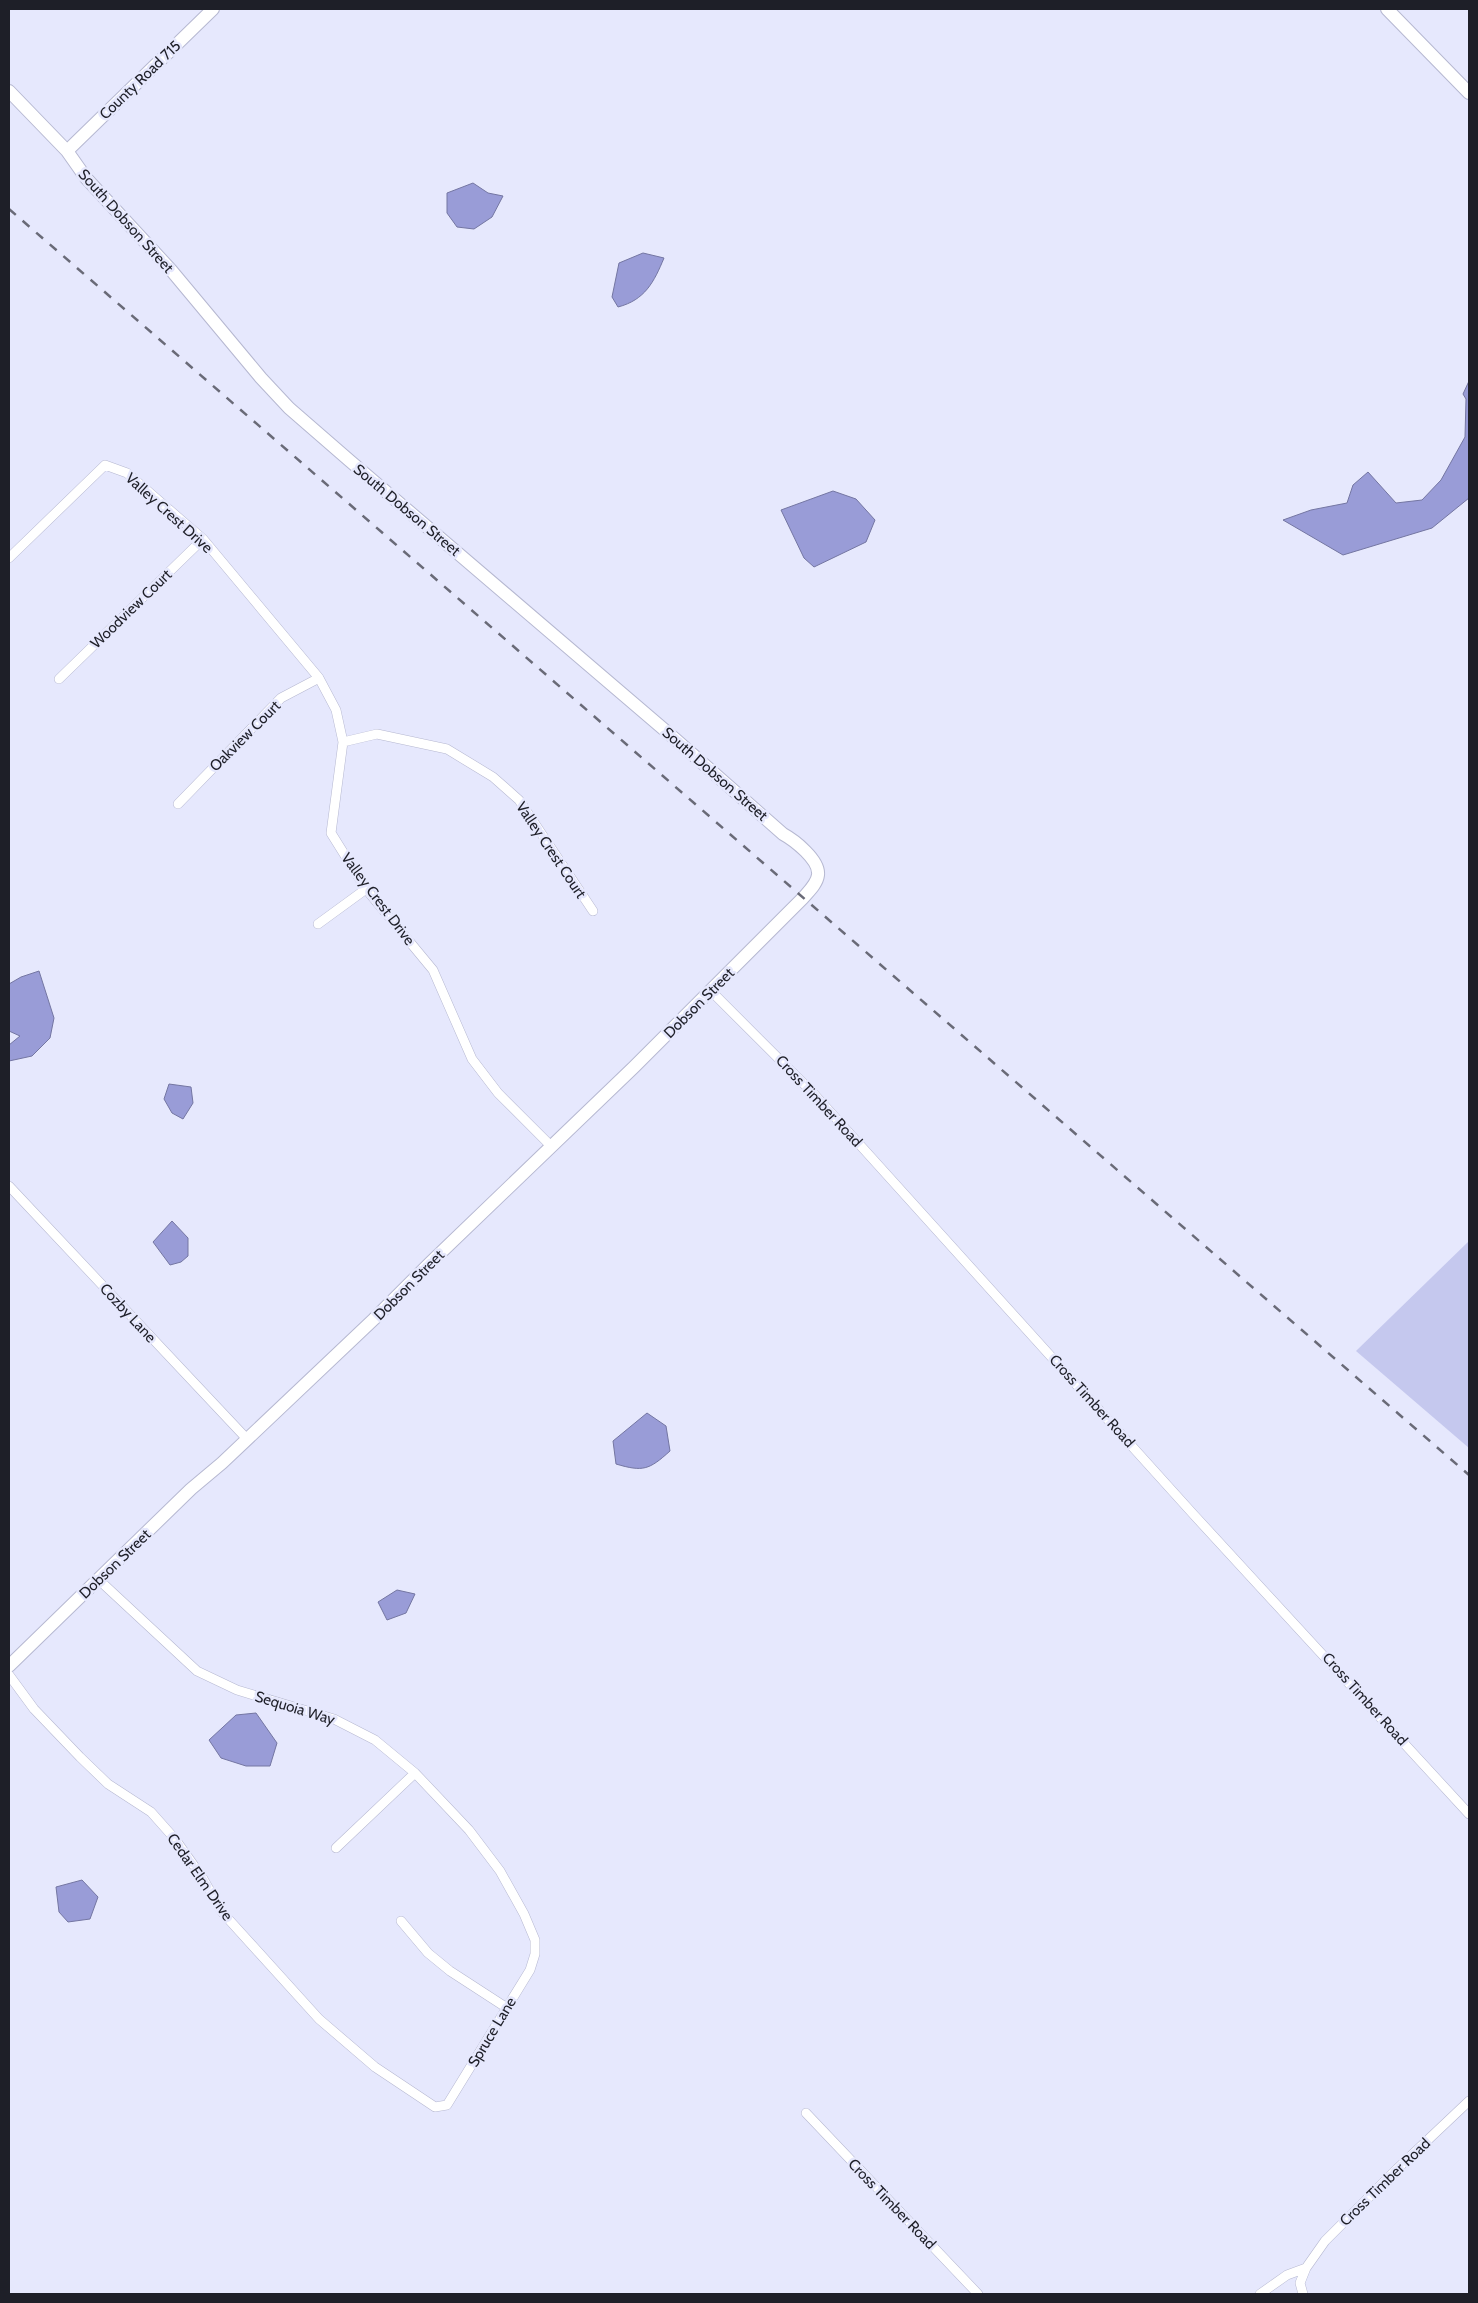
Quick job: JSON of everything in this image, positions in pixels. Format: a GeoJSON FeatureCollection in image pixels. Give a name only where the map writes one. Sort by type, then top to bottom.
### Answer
{"type":"FeatureCollection","features":[{"type":"Feature","properties":{"kind":"street","name":"County Road 715"},"geometry":{"type":"LineString","coordinates":[[67,151],[213,9]]}},
{"type":"Feature","properties":{"kind":"street"},"geometry":{"type":"LineString","coordinates":[[1387,9],[1469,92]]}},
{"type":"Feature","properties":{"kind":"street","name":"South Dobson Street"},"geometry":{"type":"LineString","coordinates":[[9,91],[67,151],[86,178],[171,270],[261,378],[289,408],[809,855],[817,867],[818,876],[812,887],[802,898]]}},
{"type":"Feature","properties":{"kind":"street","name":"Valley Crest Drive"},"geometry":{"type":"LineString","coordinates":[[9,558],[105,465],[127,473],[203,540],[318,678],[336,710],[343,742],[331,833],[366,889],[433,970],[472,1059],[498,1093],[552,1147]]}},
{"type":"Feature","properties":{"kind":"street","name":"Woodview Court"},"geometry":{"type":"LineString","coordinates":[[59,679],[203,540]]}},
{"type":"Feature","properties":{"kind":"street","name":"Oakview Court"},"geometry":{"type":"LineString","coordinates":[[178,804],[282,698],[318,678]]}},
{"type":"Feature","properties":{"kind":"street","name":"Valley Crest Court"},"geometry":{"type":"LineString","coordinates":[[343,742],[377,734],[448,749],[493,777],[519,800],[593,911]]}},
{"type":"Feature","properties":{"kind":"street"},"geometry":{"type":"LineString","coordinates":[[318,924],[366,889]]}},
{"type":"Feature","properties":{"kind":"street","name":"Dobson Street"},"geometry":{"type":"LineString","coordinates":[[9,1666],[191,1489],[247,1439],[552,1147],[712,991],[802,898]]}},
{"type":"Feature","properties":{"kind":"street","name":"Cross Timber Road"},"geometry":{"type":"LineString","coordinates":[[712,991],[827,1108],[1194,1515],[1469,1814]]}},
{"type":"Feature","properties":{"kind":"street","name":"Cozby Lane"},"geometry":{"type":"LineString","coordinates":[[9,1186],[247,1439]]}},
{"type":"Feature","properties":{"kind":"street","name":"Sequoia Way"},"geometry":{"type":"LineString","coordinates":[[98,1580],[197,1670],[238,1690],[334,1719],[375,1740],[415,1773],[469,1830],[500,1871],[535,1940],[535,1954]]}},
{"type":"Feature","properties":{"kind":"street","name":"Cedar Elm Drive"},"geometry":{"type":"LineString","coordinates":[[9,1675],[34,1709],[80,1758],[108,1784],[151,1812],[175,1839],[202,1876],[222,1912],[319,2019],[375,2067],[435,2107],[443,2107]]}},
{"type":"Feature","properties":{"kind":"street"},"geometry":{"type":"LineString","coordinates":[[336,1848],[415,1773]]}},
{"type":"Feature","properties":{"kind":"street"},"geometry":{"type":"LineString","coordinates":[[401,1921],[428,1953],[450,1972],[506,2008]]}},
{"type":"Feature","properties":{"kind":"street","name":"Spruce Lane"},"geometry":{"type":"LineString","coordinates":[[443,2107],[459,2086],[530,1970],[535,1954]]}},
{"type":"Feature","properties":{"kind":"street","name":"Cross Timber Road"},"geometry":{"type":"LineString","coordinates":[[1303,2294],[1300,2283],[1306,2268],[1324,2241],[1469,2101]]}},
{"type":"Feature","properties":{"kind":"street","name":"Cross Timber Road"},"geometry":{"type":"LineString","coordinates":[[806,2114],[978,2294]]}},
{"type":"Feature","properties":{"kind":"street"},"geometry":{"type":"LineString","coordinates":[[1260,2294],[1287,2274],[1306,2268]]}},
{"type":"Feature","properties":{"kind":"shaded area"},"geometry":{"type":"Polygon","coordinates":[[[473,183],[488,193],[503,196],[492,217],[474,229],[457,227],[447,213],[447,193],[473,183]]]}},
{"type":"Feature","properties":{"kind":"shaded area"},"geometry":{"type":"Polygon","coordinates":[[[643,253],[664,258],[652,282],[642,295],[618,307],[612,297],[619,263],[643,253]]]}},
{"type":"Feature","properties":{"kind":"shaded area"},"geometry":{"type":"Polygon","coordinates":[[[1469,381],[1469,498],[1432,528],[1343,555],[1283,520],[1311,510],[1347,503],[1353,485],[1368,472],[1396,503],[1422,500],[1441,480],[1465,437],[1466,399],[1463,394],[1469,381]]]}},
{"type":"Feature","properties":{"kind":"shaded area"},"geometry":{"type":"Polygon","coordinates":[[[833,491],[856,499],[875,520],[866,542],[814,567],[804,558],[781,510],[833,491]]]}},
{"type":"Feature","properties":{"kind":"shaded area"},"geometry":{"type":"Polygon","coordinates":[[[39,971],[54,1018],[50,1038],[32,1056],[9,1061],[9,1045],[20,1036],[9,1031],[9,984],[21,977],[39,971]]]}},
{"type":"Feature","properties":{"kind":"shaded area"},"geometry":{"type":"Polygon","coordinates":[[[169,1084],[191,1087],[193,1103],[183,1119],[172,1113],[164,1099],[169,1084]]]}},
{"type":"Feature","properties":{"kind":"shaded area"},"geometry":{"type":"Polygon","coordinates":[[[172,1221],[188,1238],[188,1256],[181,1262],[170,1265],[153,1242],[172,1221]]]}},
{"type":"Feature","properties":{"kind":"shaded area"},"geometry":{"type":"Polygon","coordinates":[[[1469,1241],[1469,1448],[1356,1351],[1469,1241]]]}},
{"type":"Feature","properties":{"kind":"shaded area"},"geometry":{"type":"Polygon","coordinates":[[[647,1413],[666,1426],[670,1451],[651,1466],[645,1468],[633,1468],[616,1464],[613,1441],[647,1413]]]}},
{"type":"Feature","properties":{"kind":"shaded area"},"geometry":{"type":"Polygon","coordinates":[[[397,1590],[415,1594],[406,1613],[387,1620],[378,1602],[397,1590]]]}},
{"type":"Feature","properties":{"kind":"shaded area"},"geometry":{"type":"Polygon","coordinates":[[[256,1713],[277,1743],[270,1766],[246,1766],[221,1758],[209,1740],[236,1715],[256,1713]]]}},
{"type":"Feature","properties":{"kind":"shaded area"},"geometry":{"type":"Polygon","coordinates":[[[82,1880],[98,1897],[90,1919],[68,1922],[59,1912],[56,1887],[82,1880]]]}},
{"type":"Feature","properties":{"kind":"railway"},"geometry":{"type":"LineString","coordinates":[[9,209],[1469,1475]]}}]}
